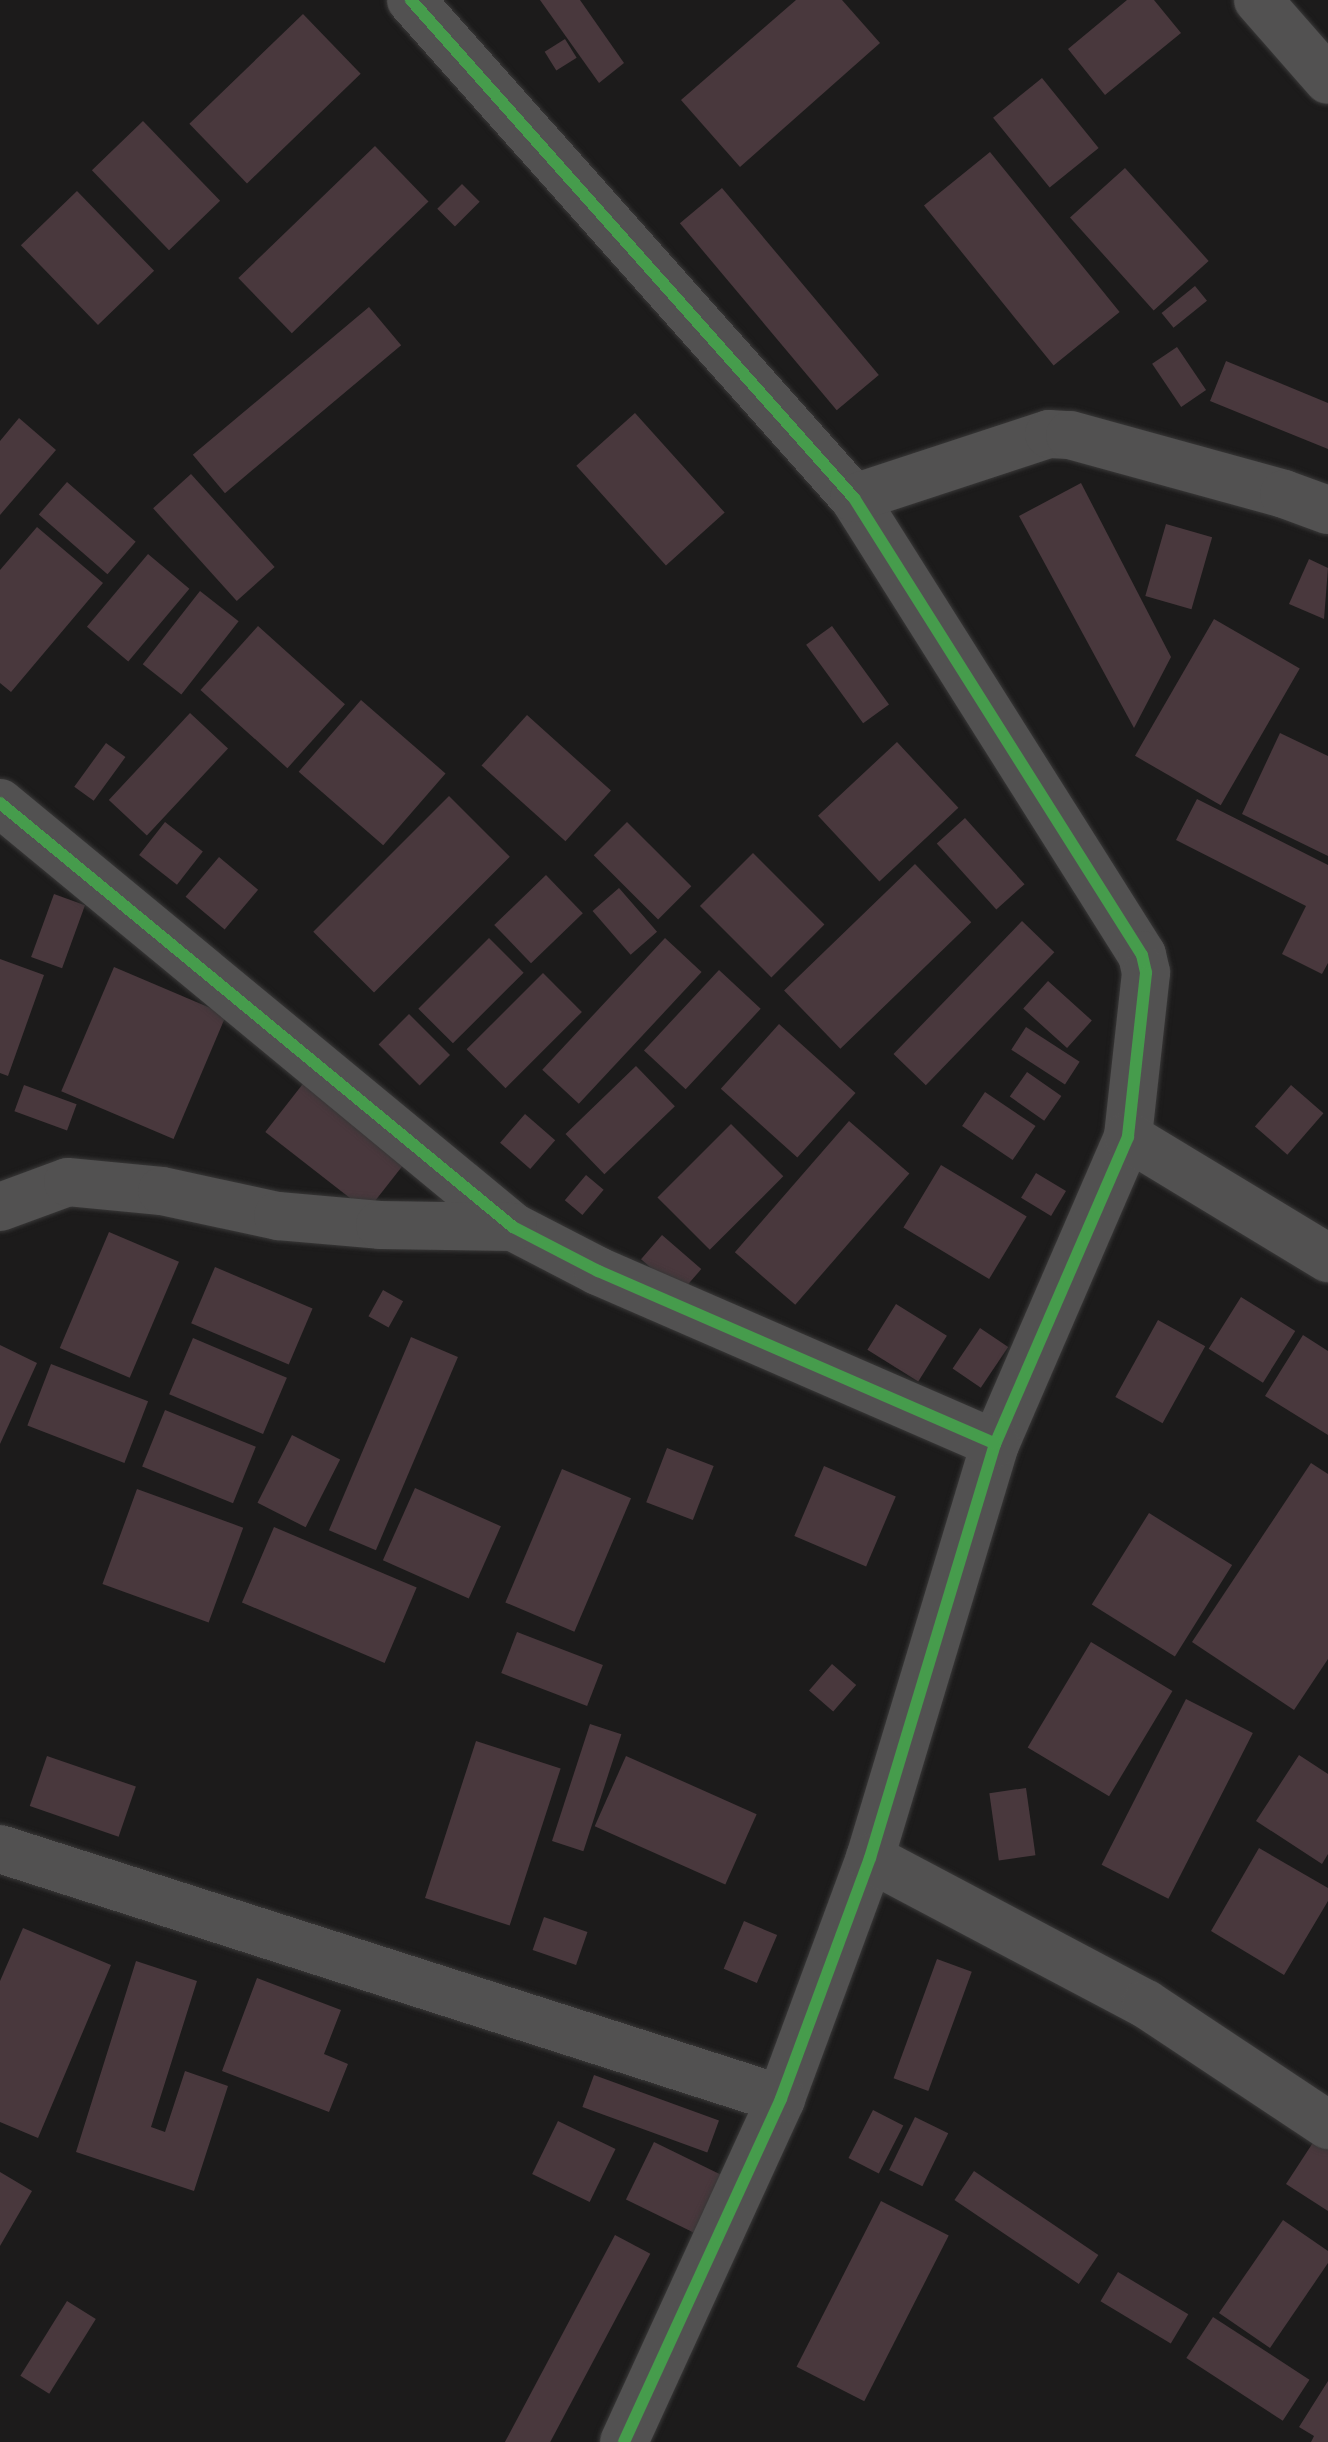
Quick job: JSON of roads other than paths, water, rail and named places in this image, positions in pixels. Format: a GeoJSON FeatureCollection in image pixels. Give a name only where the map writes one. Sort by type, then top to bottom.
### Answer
{"type":"FeatureCollection","features":[{"type":"Feature","properties":{"kind":"street"},"geometry":{"type":"LineString","coordinates":[[411,0],[854,498],[1142,955],[1146,972],[1128,1137],[995,1444],[870,1858],[781,2099],[624,2442]]}},
{"type":"Feature","properties":{"kind":"street"},"geometry":{"type":"LineString","coordinates":[[1258,0],[1328,80]]}},
{"type":"Feature","properties":{"kind":"street"},"geometry":{"type":"LineString","coordinates":[[854,498],[1049,434],[1070,435],[1284,494],[1328,510]]}},
{"type":"Feature","properties":{"kind":"street"},"geometry":{"type":"LineString","coordinates":[[0,803],[514,1226],[598,1271],[995,1444]]}},
{"type":"Feature","properties":{"kind":"street"},"geometry":{"type":"LineString","coordinates":[[1128,1137],[1328,1258]]}},
{"type":"Feature","properties":{"kind":"street"},"geometry":{"type":"LineString","coordinates":[[0,1207],[68,1182],[162,1190],[278,1216],[380,1225],[514,1226]]}},
{"type":"Feature","properties":{"kind":"street"},"geometry":{"type":"LineString","coordinates":[[0,1848],[781,2099]]}},
{"type":"Feature","properties":{"kind":"street"},"geometry":{"type":"LineString","coordinates":[[870,1858],[1146,2004],[1328,2125]]}}]}
